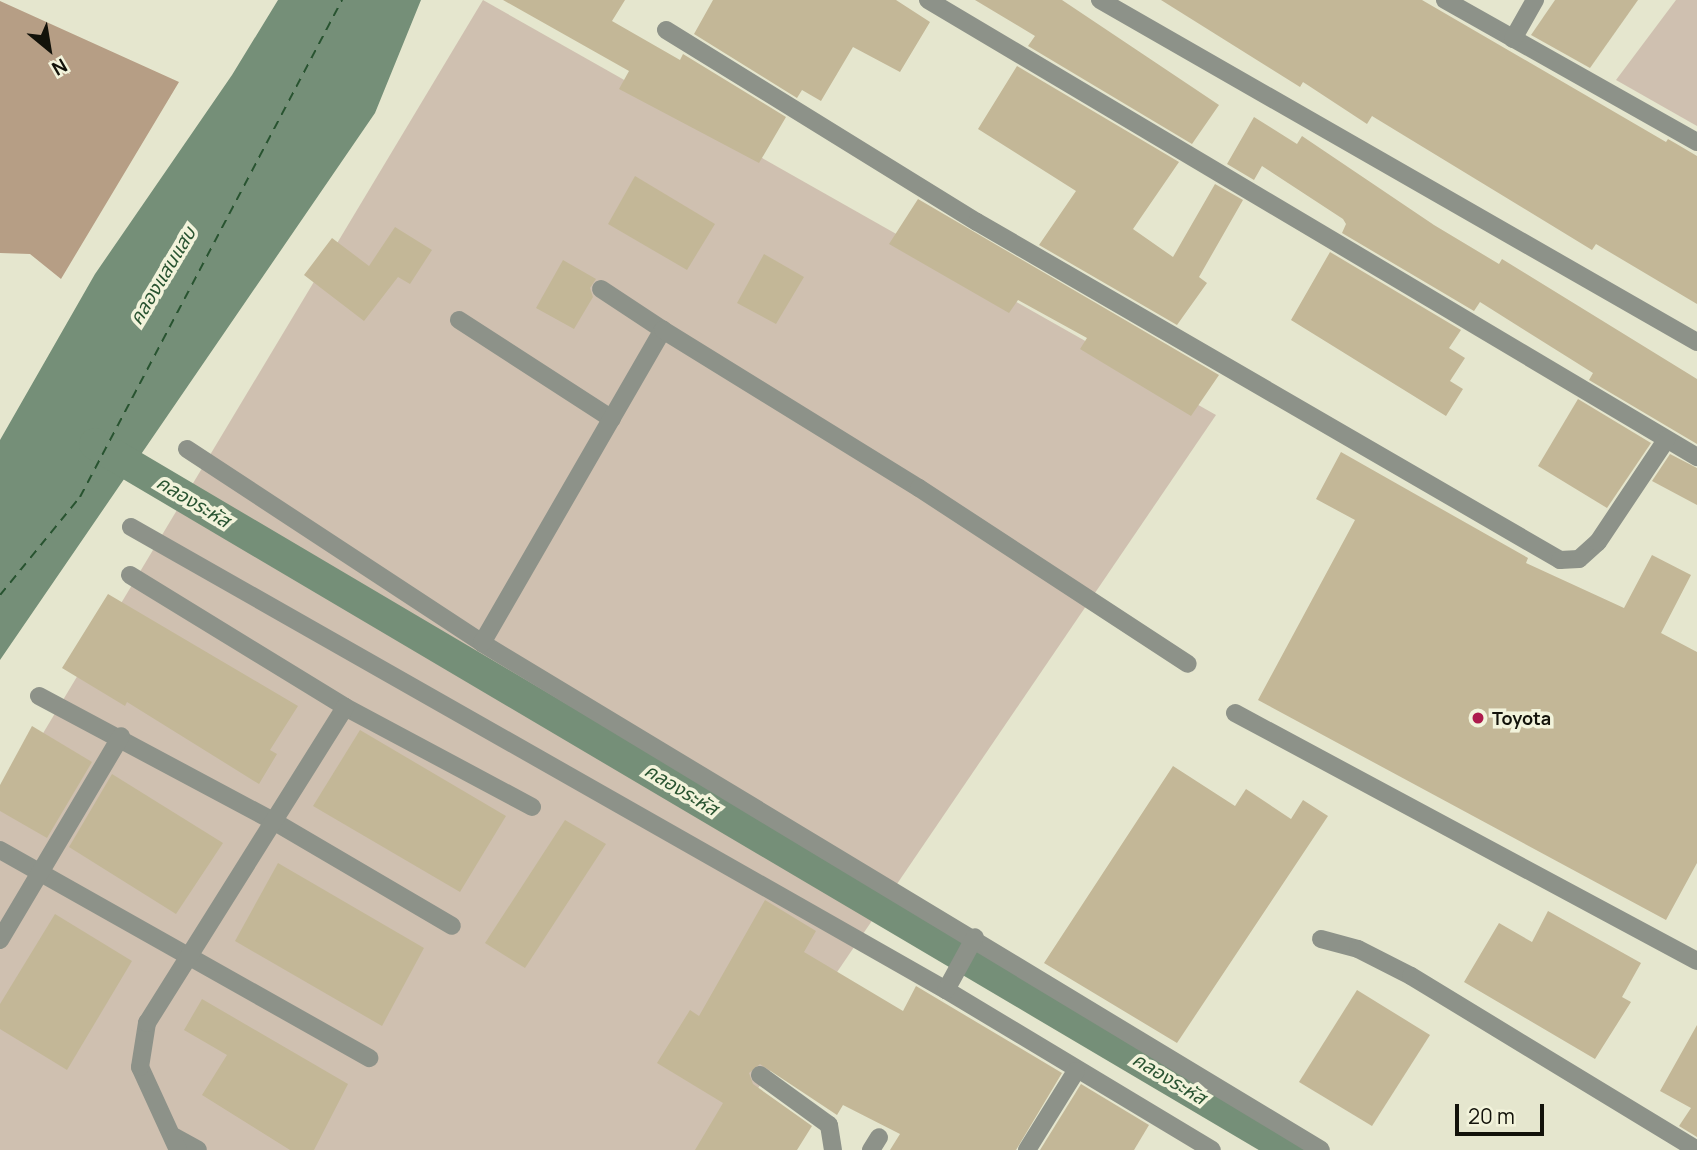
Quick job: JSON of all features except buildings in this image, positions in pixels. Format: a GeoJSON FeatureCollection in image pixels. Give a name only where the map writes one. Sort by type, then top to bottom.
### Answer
{"type":"FeatureCollection","features":[{"type":"Feature","properties":{"kind":"street"},"geometry":{"type":"LineString","coordinates":[[928,0],[1697,457]]}},
{"type":"Feature","properties":{"kind":"street"},"geometry":{"type":"LineString","coordinates":[[1100,0],[1697,342]]}},
{"type":"Feature","properties":{"kind":"street"},"geometry":{"type":"LineString","coordinates":[[1445,0],[1697,142]]}},
{"type":"Feature","properties":{"kind":"street"},"geometry":{"type":"LineString","coordinates":[[1513,39],[1535,0]]}},
{"type":"Feature","properties":{"kind":"street"},"geometry":{"type":"LineString","coordinates":[[666,30],[977,222],[1560,560],[1579,559],[1598,542],[1666,440]]}},
{"type":"Feature","properties":{"kind":"street"},"geometry":{"type":"LineString","coordinates":[[601,289],[663,330],[819,424],[1188,664]]}},
{"type":"Feature","properties":{"kind":"street"},"geometry":{"type":"LineString","coordinates":[[459,320],[612,419]]}},
{"type":"Feature","properties":{"kind":"street"},"geometry":{"type":"LineString","coordinates":[[482,643],[663,330]]}},
{"type":"Feature","properties":{"kind":"street"},"geometry":{"type":"LineString","coordinates":[[187,449],[482,643],[1321,1150]]}},
{"type":"Feature","properties":{"kind":"street"},"geometry":{"type":"LineString","coordinates":[[131,527],[950,984],[1076,1071],[1212,1150]]}},
{"type":"Feature","properties":{"kind":"street"},"geometry":{"type":"LineString","coordinates":[[130,575],[345,707],[532,807]]}},
{"type":"Feature","properties":{"kind":"street"},"geometry":{"type":"LineString","coordinates":[[39,696],[121,736],[452,926]]}},
{"type":"Feature","properties":{"kind":"street"},"geometry":{"type":"LineString","coordinates":[[198,1150],[176,1143],[140,1068],[147,1023],[345,707]]}},
{"type":"Feature","properties":{"kind":"street"},"geometry":{"type":"LineString","coordinates":[[1235,713],[1697,961]]}},
{"type":"Feature","properties":{"kind":"street"},"geometry":{"type":"LineString","coordinates":[[0,940],[121,736]]}},
{"type":"Feature","properties":{"kind":"street"},"geometry":{"type":"LineString","coordinates":[[0,850],[369,1058]]}},
{"type":"Feature","properties":{"kind":"street"},"geometry":{"type":"LineString","coordinates":[[1321,939],[1358,949],[1411,976],[1697,1150]]}},
{"type":"Feature","properties":{"kind":"street"},"geometry":{"type":"LineString","coordinates":[[950,984],[974,940]]}},
{"type":"Feature","properties":{"kind":"street"},"geometry":{"type":"LineString","coordinates":[[1027,1150],[1076,1071]]}},
{"type":"Feature","properties":{"kind":"street"},"geometry":{"type":"LineString","coordinates":[[760,1076],[830,1125],[833,1150]]}},
{"type":"Feature","properties":{"kind":"shaded area"},"geometry":{"type":"Polygon","coordinates":[[[483,0],[1216,415],[716,1150],[0,1150],[0,805],[483,0]]]}},
{"type":"Feature","properties":{"kind":"shaded area"},"geometry":{"type":"Polygon","coordinates":[[[1676,0],[1697,0],[1697,126],[1616,80],[1676,0]]]}},
{"type":"Feature","properties":{"kind":"shaded area"},"geometry":{"type":"Polygon","coordinates":[[[0,1],[179,82],[61,279],[30,254],[0,253],[0,1]]]}},
{"type":"Feature","properties":{"kind":"water","name":"คลองแสนแสบ"},"geometry":{"type":"Polygon","coordinates":[[[278,0],[421,0],[375,113],[0,660],[0,440],[95,274],[232,75],[278,0]]]}},
{"type":"Feature","properties":{"kind":"waterway","name":"คลองระหัส"},"geometry":{"type":"LineString","coordinates":[[95,444],[1290,1150]]}},
{"type":"Feature","properties":{"kind":"ferry route"},"geometry":{"type":"LineString","coordinates":[[0,595],[80,497],[342,0]]}},
{"type":"Feature","properties":{"kind":"place","name":"Toyota"},"geometry":{"type":"Point","coordinates":[1478,718]}}]}
